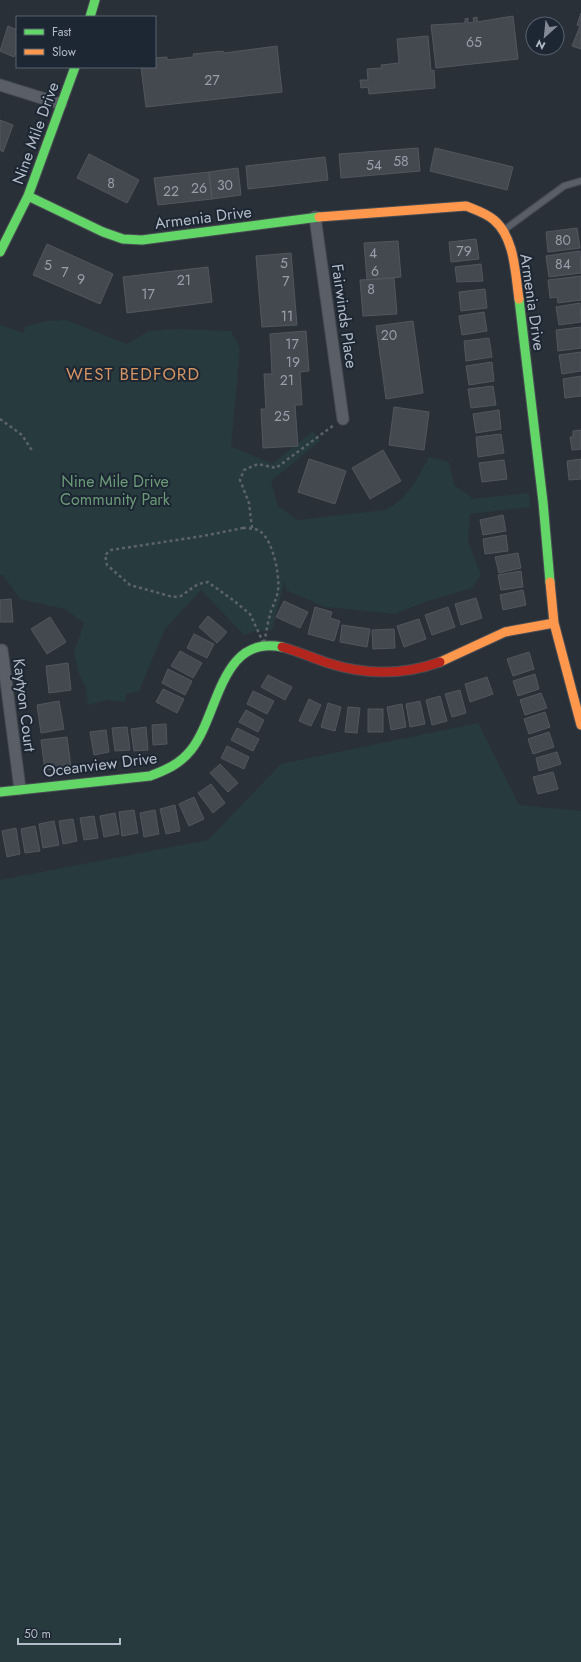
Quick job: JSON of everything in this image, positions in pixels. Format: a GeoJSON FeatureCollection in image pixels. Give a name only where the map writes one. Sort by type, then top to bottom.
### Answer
{"type":"FeatureCollection","features":[{"type":"Feature","properties":{"kind":"street"},"geometry":{"type":"LineString","coordinates":[[90,16],[95,0]]}},
{"type":"Feature","properties":{"kind":"street","name":"Nine Mile Drive"},"geometry":{"type":"LineString","coordinates":[[0,252],[28,196],[75,68]]}},
{"type":"Feature","properties":{"kind":"street"},"geometry":{"type":"LineString","coordinates":[[0,84],[61,104]]}},
{"type":"Feature","properties":{"kind":"street","name":"Armenia Drive"},"geometry":{"type":"LineString","coordinates":[[28,196],[103,232],[123,239],[142,240],[315,217],[466,206],[486,213],[503,230],[514,261],[543,502],[554,623],[581,725]]}},
{"type":"Feature","properties":{"kind":"street","name":"Fairwinds Place"},"geometry":{"type":"LineString","coordinates":[[315,217],[342,419]]}},
{"type":"Feature","properties":{"kind":"street"},"geometry":{"type":"LineString","coordinates":[[264,644],[280,646],[348,669],[372,672],[397,672],[446,660],[503,632],[521,627],[554,623]]}},
{"type":"Feature","properties":{"kind":"street","name":"Oceanview Drive"},"geometry":{"type":"LineString","coordinates":[[0,792],[150,776],[169,770],[186,758],[196,745],[224,680],[236,660],[250,649],[264,644]]}},
{"type":"Feature","properties":{"kind":"street","name":"Kaytyon Court"},"geometry":{"type":"LineString","coordinates":[[2,650],[20,789]]}},
{"type":"Feature","properties":{"kind":"lane"},"geometry":{"type":"LineString","coordinates":[[503,230],[564,186],[581,181]]}},
{"type":"Feature","properties":{"kind":"path"},"geometry":{"type":"LineString","coordinates":[[0,419],[22,435],[33,452]]}},
{"type":"Feature","properties":{"kind":"path"},"geometry":{"type":"LineString","coordinates":[[252,528],[249,502],[240,480],[244,470],[258,464],[276,468],[342,419]]}},
{"type":"Feature","properties":{"kind":"path"},"geometry":{"type":"LineString","coordinates":[[252,528],[260,531],[266,538],[278,571],[279,588],[264,644],[250,614],[208,582],[198,584],[181,596],[173,597],[148,591],[130,585],[116,574],[107,565],[105,555],[111,550],[252,528]]}},
{"type":"Feature","properties":{"kind":"green space","name":"Nine Mile Drive Community Park"},"geometry":{"type":"Polygon","coordinates":[[[66,320],[127,344],[149,331],[176,329],[231,331],[240,348],[231,446],[272,464],[313,431],[320,441],[271,481],[278,506],[297,520],[385,510],[393,506],[411,488],[429,457],[449,462],[454,485],[471,497],[471,499],[529,493],[530,507],[470,514],[468,542],[481,574],[472,588],[425,602],[395,614],[325,607],[286,590],[285,579],[272,630],[256,631],[244,635],[201,590],[165,629],[139,691],[126,694],[125,702],[107,700],[88,705],[86,687],[78,672],[74,653],[84,623],[65,609],[20,599],[3,575],[0,575],[0,325],[24,333],[25,327],[46,321],[66,320]]]}},
{"type":"Feature","properties":{"kind":"green space"},"geometry":{"type":"Polygon","coordinates":[[[478,723],[519,805],[581,811],[581,1662],[0,1662],[0,880],[208,840],[281,764],[478,723]]]}},
{"type":"Feature","properties":{"kind":"building"},"geometry":{"type":"Polygon","coordinates":[[[581,13],[581,49],[572,46],[580,26],[577,25],[581,13]]]}},
{"type":"Feature","properties":{"kind":"building"},"geometry":{"type":"Polygon","coordinates":[[[513,16],[518,59],[436,68],[431,25],[465,23],[465,19],[468,18],[468,23],[474,22],[473,18],[477,17],[477,22],[513,16]]]}},
{"type":"Feature","properties":{"kind":"building"},"geometry":{"type":"Polygon","coordinates":[[[8,26],[16,30],[16,52],[14,57],[0,51],[8,26]]]}},
{"type":"Feature","properties":{"kind":"building"},"geometry":{"type":"Polygon","coordinates":[[[428,36],[431,71],[434,70],[435,88],[369,94],[368,87],[361,88],[360,80],[368,80],[367,69],[382,68],[381,65],[399,63],[397,39],[428,36]]]}},
{"type":"Feature","properties":{"kind":"building"},"geometry":{"type":"Polygon","coordinates":[[[277,46],[282,92],[146,107],[141,68],[156,68],[156,58],[167,57],[167,60],[194,57],[193,54],[223,51],[224,53],[277,46]]]}},
{"type":"Feature","properties":{"kind":"building"},"geometry":{"type":"Polygon","coordinates":[[[0,120],[13,125],[3,152],[0,150],[0,120]]]}},
{"type":"Feature","properties":{"kind":"building"},"geometry":{"type":"Polygon","coordinates":[[[418,148],[420,171],[341,178],[339,154],[418,148]]]}},
{"type":"Feature","properties":{"kind":"building"},"geometry":{"type":"Polygon","coordinates":[[[435,148],[513,167],[507,190],[430,171],[435,148]]]}},
{"type":"Feature","properties":{"kind":"building"},"geometry":{"type":"Polygon","coordinates":[[[89,154],[139,180],[127,203],[77,178],[89,154]]]}},
{"type":"Feature","properties":{"kind":"building"},"geometry":{"type":"Polygon","coordinates":[[[325,157],[328,180],[248,189],[246,166],[325,157]]]}},
{"type":"Feature","properties":{"kind":"building"},"geometry":{"type":"Polygon","coordinates":[[[238,168],[241,195],[212,199],[209,172],[238,168]]]}},
{"type":"Feature","properties":{"kind":"building"},"geometry":{"type":"Polygon","coordinates":[[[209,172],[212,199],[158,205],[154,178],[209,172]]]}},
{"type":"Feature","properties":{"kind":"building"},"geometry":{"type":"Polygon","coordinates":[[[577,228],[580,248],[548,252],[546,232],[577,228]]]}},
{"type":"Feature","properties":{"kind":"building"},"geometry":{"type":"Polygon","coordinates":[[[476,239],[479,259],[451,262],[449,242],[476,239]]]}},
{"type":"Feature","properties":{"kind":"building"},"geometry":{"type":"Polygon","coordinates":[[[398,241],[401,277],[367,280],[364,243],[398,241]]]}},
{"type":"Feature","properties":{"kind":"building"},"geometry":{"type":"Polygon","coordinates":[[[47,244],[113,274],[100,304],[33,275],[47,244]]]}},
{"type":"Feature","properties":{"kind":"building"},"geometry":{"type":"Polygon","coordinates":[[[580,251],[581,273],[549,277],[546,256],[580,251]]]}},
{"type":"Feature","properties":{"kind":"building"},"geometry":{"type":"Polygon","coordinates":[[[291,253],[297,325],[262,327],[256,256],[291,253]]]}},
{"type":"Feature","properties":{"kind":"building"},"geometry":{"type":"Polygon","coordinates":[[[481,264],[483,281],[457,282],[455,267],[481,264]]]}},
{"type":"Feature","properties":{"kind":"building"},"geometry":{"type":"Polygon","coordinates":[[[208,267],[212,302],[127,313],[123,277],[208,267]]]}},
{"type":"Feature","properties":{"kind":"building"},"geometry":{"type":"Polygon","coordinates":[[[581,276],[581,300],[558,303],[557,297],[550,298],[548,280],[581,276]]]}},
{"type":"Feature","properties":{"kind":"building"},"geometry":{"type":"Polygon","coordinates":[[[394,278],[397,314],[363,316],[360,280],[394,278]]]}},
{"type":"Feature","properties":{"kind":"building"},"geometry":{"type":"Polygon","coordinates":[[[485,289],[487,308],[461,311],[459,292],[485,289]]]}},
{"type":"Feature","properties":{"kind":"building"},"geometry":{"type":"Polygon","coordinates":[[[580,303],[581,322],[559,325],[556,307],[580,303]]]}},
{"type":"Feature","properties":{"kind":"building"},"geometry":{"type":"Polygon","coordinates":[[[484,312],[487,331],[462,335],[459,316],[484,312]]]}},
{"type":"Feature","properties":{"kind":"building"},"geometry":{"type":"Polygon","coordinates":[[[413,321],[423,393],[386,399],[376,326],[413,321]]]}},
{"type":"Feature","properties":{"kind":"building"},"geometry":{"type":"Polygon","coordinates":[[[581,327],[581,348],[558,351],[556,330],[581,327]]]}},
{"type":"Feature","properties":{"kind":"building"},"geometry":{"type":"Polygon","coordinates":[[[306,331],[309,371],[300,372],[302,405],[295,405],[298,446],[263,448],[261,409],[266,409],[264,374],[272,374],[270,334],[306,331]]]}},
{"type":"Feature","properties":{"kind":"building"},"geometry":{"type":"Polygon","coordinates":[[[489,338],[492,357],[466,361],[464,341],[489,338]]]}},
{"type":"Feature","properties":{"kind":"building"},"geometry":{"type":"Polygon","coordinates":[[[581,352],[581,371],[562,374],[559,355],[581,352]]]}},
{"type":"Feature","properties":{"kind":"building"},"geometry":{"type":"Polygon","coordinates":[[[492,362],[494,381],[469,385],[466,366],[492,362]]]}},
{"type":"Feature","properties":{"kind":"building"},"geometry":{"type":"Polygon","coordinates":[[[581,376],[581,396],[565,398],[563,379],[581,376]]]}},
{"type":"Feature","properties":{"kind":"building"},"geometry":{"type":"Polygon","coordinates":[[[493,386],[496,405],[471,408],[468,389],[493,386]]]}},
{"type":"Feature","properties":{"kind":"building"},"geometry":{"type":"Polygon","coordinates":[[[394,407],[429,412],[424,450],[389,445],[394,407]]]}},
{"type":"Feature","properties":{"kind":"building"},"geometry":{"type":"Polygon","coordinates":[[[499,410],[501,429],[476,433],[473,414],[499,410]]]}},
{"type":"Feature","properties":{"kind":"building"},"geometry":{"type":"Polygon","coordinates":[[[581,430],[581,449],[572,450],[570,437],[573,437],[573,431],[581,430]]]}},
{"type":"Feature","properties":{"kind":"building"},"geometry":{"type":"Polygon","coordinates":[[[501,434],[504,453],[478,457],[476,437],[501,434]]]}},
{"type":"Feature","properties":{"kind":"building"},"geometry":{"type":"Polygon","coordinates":[[[383,450],[401,481],[370,499],[352,468],[383,450]]]}},
{"type":"Feature","properties":{"kind":"building"},"geometry":{"type":"Polygon","coordinates":[[[309,459],[346,471],[335,504],[298,492],[309,459]]]}},
{"type":"Feature","properties":{"kind":"building"},"geometry":{"type":"Polygon","coordinates":[[[581,459],[581,479],[569,480],[567,461],[581,459]]]}},
{"type":"Feature","properties":{"kind":"building"},"geometry":{"type":"Polygon","coordinates":[[[504,460],[507,479],[482,482],[479,463],[504,460]]]}},
{"type":"Feature","properties":{"kind":"building"},"geometry":{"type":"Polygon","coordinates":[[[503,515],[506,531],[483,535],[480,520],[503,515]]]}},
{"type":"Feature","properties":{"kind":"building"},"geometry":{"type":"Polygon","coordinates":[[[506,535],[508,551],[485,554],[483,539],[506,535]]]}},
{"type":"Feature","properties":{"kind":"building"},"geometry":{"type":"Polygon","coordinates":[[[518,553],[521,568],[499,573],[495,557],[518,553]]]}},
{"type":"Feature","properties":{"kind":"building"},"geometry":{"type":"Polygon","coordinates":[[[521,571],[523,587],[501,590],[498,575],[521,571]]]}},
{"type":"Feature","properties":{"kind":"building"},"geometry":{"type":"Polygon","coordinates":[[[523,590],[526,605],[503,610],[500,595],[523,590]]]}},
{"type":"Feature","properties":{"kind":"building"},"geometry":{"type":"Polygon","coordinates":[[[476,598],[482,618],[461,625],[455,604],[476,598]]]}},
{"type":"Feature","properties":{"kind":"building"},"geometry":{"type":"Polygon","coordinates":[[[11,599],[13,622],[0,622],[0,600],[11,599]]]}},
{"type":"Feature","properties":{"kind":"building"},"geometry":{"type":"Polygon","coordinates":[[[284,601],[308,612],[300,628],[276,617],[284,601]]]}},
{"type":"Feature","properties":{"kind":"building"},"geometry":{"type":"Polygon","coordinates":[[[315,607],[332,612],[330,618],[340,621],[334,641],[308,634],[315,607]]]}},
{"type":"Feature","properties":{"kind":"building"},"geometry":{"type":"Polygon","coordinates":[[[448,607],[455,627],[432,635],[425,615],[448,607]]]}},
{"type":"Feature","properties":{"kind":"building"},"geometry":{"type":"Polygon","coordinates":[[[208,616],[227,632],[217,643],[199,627],[208,616]]]}},
{"type":"Feature","properties":{"kind":"building"},"geometry":{"type":"Polygon","coordinates":[[[50,617],[66,642],[47,654],[31,629],[50,617]]]}},
{"type":"Feature","properties":{"kind":"building"},"geometry":{"type":"Polygon","coordinates":[[[419,619],[426,639],[404,647],[397,626],[419,619]]]}},
{"type":"Feature","properties":{"kind":"building"},"geometry":{"type":"Polygon","coordinates":[[[342,625],[370,629],[367,647],[340,642],[342,625]]]}},
{"type":"Feature","properties":{"kind":"building"},"geometry":{"type":"Polygon","coordinates":[[[394,629],[395,648],[373,649],[372,630],[394,629]]]}},
{"type":"Feature","properties":{"kind":"building"},"geometry":{"type":"Polygon","coordinates":[[[194,634],[214,644],[207,658],[187,648],[194,634]]]}},
{"type":"Feature","properties":{"kind":"building"},"geometry":{"type":"Polygon","coordinates":[[[180,651],[202,663],[193,678],[171,666],[180,651]]]}},
{"type":"Feature","properties":{"kind":"building"},"geometry":{"type":"Polygon","coordinates":[[[529,652],[534,669],[513,676],[507,659],[529,652]]]}},
{"type":"Feature","properties":{"kind":"building"},"geometry":{"type":"Polygon","coordinates":[[[68,663],[71,690],[49,693],[46,666],[68,663]]]}},
{"type":"Feature","properties":{"kind":"building"},"geometry":{"type":"Polygon","coordinates":[[[168,669],[192,681],[185,695],[162,683],[168,669]]]}},
{"type":"Feature","properties":{"kind":"building"},"geometry":{"type":"Polygon","coordinates":[[[535,674],[539,689],[518,696],[513,681],[535,674]]]}},
{"type":"Feature","properties":{"kind":"building"},"geometry":{"type":"Polygon","coordinates":[[[268,675],[292,687],[285,700],[261,687],[268,675]]]}},
{"type":"Feature","properties":{"kind":"building"},"geometry":{"type":"Polygon","coordinates":[[[487,677],[493,694],[470,702],[465,684],[487,677]]]}},
{"type":"Feature","properties":{"kind":"building"},"geometry":{"type":"Polygon","coordinates":[[[163,689],[184,699],[177,713],[156,702],[163,689]]]}},
{"type":"Feature","properties":{"kind":"building"},"geometry":{"type":"Polygon","coordinates":[[[460,690],[466,713],[452,717],[445,694],[460,690]]]}},
{"type":"Feature","properties":{"kind":"building"},"geometry":{"type":"Polygon","coordinates":[[[253,691],[274,701],[267,714],[247,704],[253,691]]]}},
{"type":"Feature","properties":{"kind":"building"},"geometry":{"type":"Polygon","coordinates":[[[541,693],[547,708],[525,715],[520,700],[541,693]]]}},
{"type":"Feature","properties":{"kind":"building"},"geometry":{"type":"Polygon","coordinates":[[[440,696],[447,721],[432,725],[426,700],[440,696]]]}},
{"type":"Feature","properties":{"kind":"building"},"geometry":{"type":"Polygon","coordinates":[[[309,699],[321,705],[311,726],[299,721],[309,699]]]}},
{"type":"Feature","properties":{"kind":"building"},"geometry":{"type":"Polygon","coordinates":[[[59,701],[64,729],[41,733],[37,705],[59,701]]]}},
{"type":"Feature","properties":{"kind":"building"},"geometry":{"type":"Polygon","coordinates":[[[420,701],[425,724],[410,727],[406,704],[420,701]]]}},
{"type":"Feature","properties":{"kind":"building"},"geometry":{"type":"Polygon","coordinates":[[[328,703],[341,707],[335,731],[321,727],[328,703]]]}},
{"type":"Feature","properties":{"kind":"building"},"geometry":{"type":"Polygon","coordinates":[[[402,704],[406,727],[391,730],[387,707],[402,704]]]}},
{"type":"Feature","properties":{"kind":"building"},"geometry":{"type":"Polygon","coordinates":[[[348,707],[360,708],[357,733],[345,732],[348,707]]]}},
{"type":"Feature","properties":{"kind":"building"},"geometry":{"type":"Polygon","coordinates":[[[368,709],[383,709],[383,732],[368,732],[368,709]]]}},
{"type":"Feature","properties":{"kind":"building"},"geometry":{"type":"Polygon","coordinates":[[[246,710],[264,720],[258,732],[239,722],[246,710]]]}},
{"type":"Feature","properties":{"kind":"building"},"geometry":{"type":"Polygon","coordinates":[[[545,712],[550,727],[529,734],[524,719],[545,712]]]}},
{"type":"Feature","properties":{"kind":"building"},"geometry":{"type":"Polygon","coordinates":[[[166,724],[167,744],[153,745],[152,725],[166,724]]]}},
{"type":"Feature","properties":{"kind":"building"},"geometry":{"type":"Polygon","coordinates":[[[127,727],[130,750],[115,751],[112,728],[127,727]]]}},
{"type":"Feature","properties":{"kind":"building"},"geometry":{"type":"Polygon","coordinates":[[[146,727],[148,750],[134,751],[131,729],[146,727]]]}},
{"type":"Feature","properties":{"kind":"building"},"geometry":{"type":"Polygon","coordinates":[[[237,728],[259,739],[253,751],[231,740],[237,728]]]}},
{"type":"Feature","properties":{"kind":"building"},"geometry":{"type":"Polygon","coordinates":[[[106,730],[109,752],[94,755],[90,732],[106,730]]]}},
{"type":"Feature","properties":{"kind":"building"},"geometry":{"type":"Polygon","coordinates":[[[549,732],[554,747],[533,754],[528,739],[549,732]]]}},
{"type":"Feature","properties":{"kind":"building"},"geometry":{"type":"Polygon","coordinates":[[[67,737],[71,767],[45,770],[41,740],[67,737]]]}},
{"type":"Feature","properties":{"kind":"building"},"geometry":{"type":"Polygon","coordinates":[[[227,746],[249,757],[244,769],[221,758],[227,746]]]}},
{"type":"Feature","properties":{"kind":"building"},"geometry":{"type":"Polygon","coordinates":[[[557,752],[561,764],[539,771],[536,758],[557,752]]]}},
{"type":"Feature","properties":{"kind":"building"},"geometry":{"type":"Polygon","coordinates":[[[220,764],[238,783],[228,792],[210,773],[220,764]]]}},
{"type":"Feature","properties":{"kind":"building"},"geometry":{"type":"Polygon","coordinates":[[[553,772],[558,789],[538,794],[533,777],[553,772]]]}},
{"type":"Feature","properties":{"kind":"building"},"geometry":{"type":"Polygon","coordinates":[[[211,784],[225,803],[213,813],[198,793],[211,784]]]}},
{"type":"Feature","properties":{"kind":"building"},"geometry":{"type":"Polygon","coordinates":[[[194,797],[204,819],[189,826],[179,804],[194,797]]]}},
{"type":"Feature","properties":{"kind":"building"},"geometry":{"type":"Polygon","coordinates":[[[175,805],[180,831],[166,834],[160,809],[175,805]]]}},
{"type":"Feature","properties":{"kind":"building"},"geometry":{"type":"Polygon","coordinates":[[[134,810],[138,833],[122,836],[119,812],[134,810]]]}},
{"type":"Feature","properties":{"kind":"building"},"geometry":{"type":"Polygon","coordinates":[[[155,810],[159,834],[144,837],[140,813],[155,810]]]}},
{"type":"Feature","properties":{"kind":"building"},"geometry":{"type":"Polygon","coordinates":[[[115,813],[119,834],[104,837],[100,816],[115,813]]]}},
{"type":"Feature","properties":{"kind":"building"},"geometry":{"type":"Polygon","coordinates":[[[94,816],[98,838],[84,840],[80,818],[94,816]]]}},
{"type":"Feature","properties":{"kind":"building"},"geometry":{"type":"Polygon","coordinates":[[[73,819],[77,841],[63,844],[59,821],[73,819]]]}},
{"type":"Feature","properties":{"kind":"building"},"geometry":{"type":"Polygon","coordinates":[[[54,821],[59,845],[43,848],[39,824],[54,821]]]}},
{"type":"Feature","properties":{"kind":"building"},"geometry":{"type":"Polygon","coordinates":[[[35,826],[40,851],[25,853],[21,829],[35,826]]]}},
{"type":"Feature","properties":{"kind":"building"},"geometry":{"type":"Polygon","coordinates":[[[16,828],[20,854],[7,857],[2,831],[16,828]]]}},
{"type":"Feature","properties":{"kind":"traffic: fast"},"geometry":{"type":"LineString","coordinates":[[90,16],[95,0]]}},
{"type":"Feature","properties":{"kind":"traffic: fast"},"geometry":{"type":"LineString","coordinates":[[0,252],[28,196],[75,68]]}},
{"type":"Feature","properties":{"kind":"traffic: fast"},"geometry":{"type":"LineString","coordinates":[[28,196],[103,232],[123,239],[142,240],[319,217]]}},
{"type":"Feature","properties":{"kind":"traffic: fast"},"geometry":{"type":"LineString","coordinates":[[519,299],[543,502],[550,582]]}},
{"type":"Feature","properties":{"kind":"traffic: fast"},"geometry":{"type":"LineString","coordinates":[[0,792],[150,776],[167,769],[177,763],[191,750],[200,735],[224,680],[233,665],[246,653],[261,646],[282,647]]}},
{"type":"Feature","properties":{"kind":"traffic: slow"},"geometry":{"type":"LineString","coordinates":[[319,217],[466,206],[477,210],[488,215],[494,220],[501,227],[506,236],[513,256],[519,299]]}},
{"type":"Feature","properties":{"kind":"traffic: slow"},"geometry":{"type":"LineString","coordinates":[[550,582],[554,623],[581,725]]}},
{"type":"Feature","properties":{"kind":"traffic: slow"},"geometry":{"type":"LineString","coordinates":[[440,662],[505,632],[554,623]]}},
{"type":"Feature","properties":{"kind":"traffic: jam"},"geometry":{"type":"LineString","coordinates":[[282,647],[328,663],[356,670],[384,672],[398,671],[440,662]]}},
{"type":"Feature","properties":{"kind":"district","name":"WEST BEDFORD"},"geometry":{"type":"Point","coordinates":[133,374]}}]}
